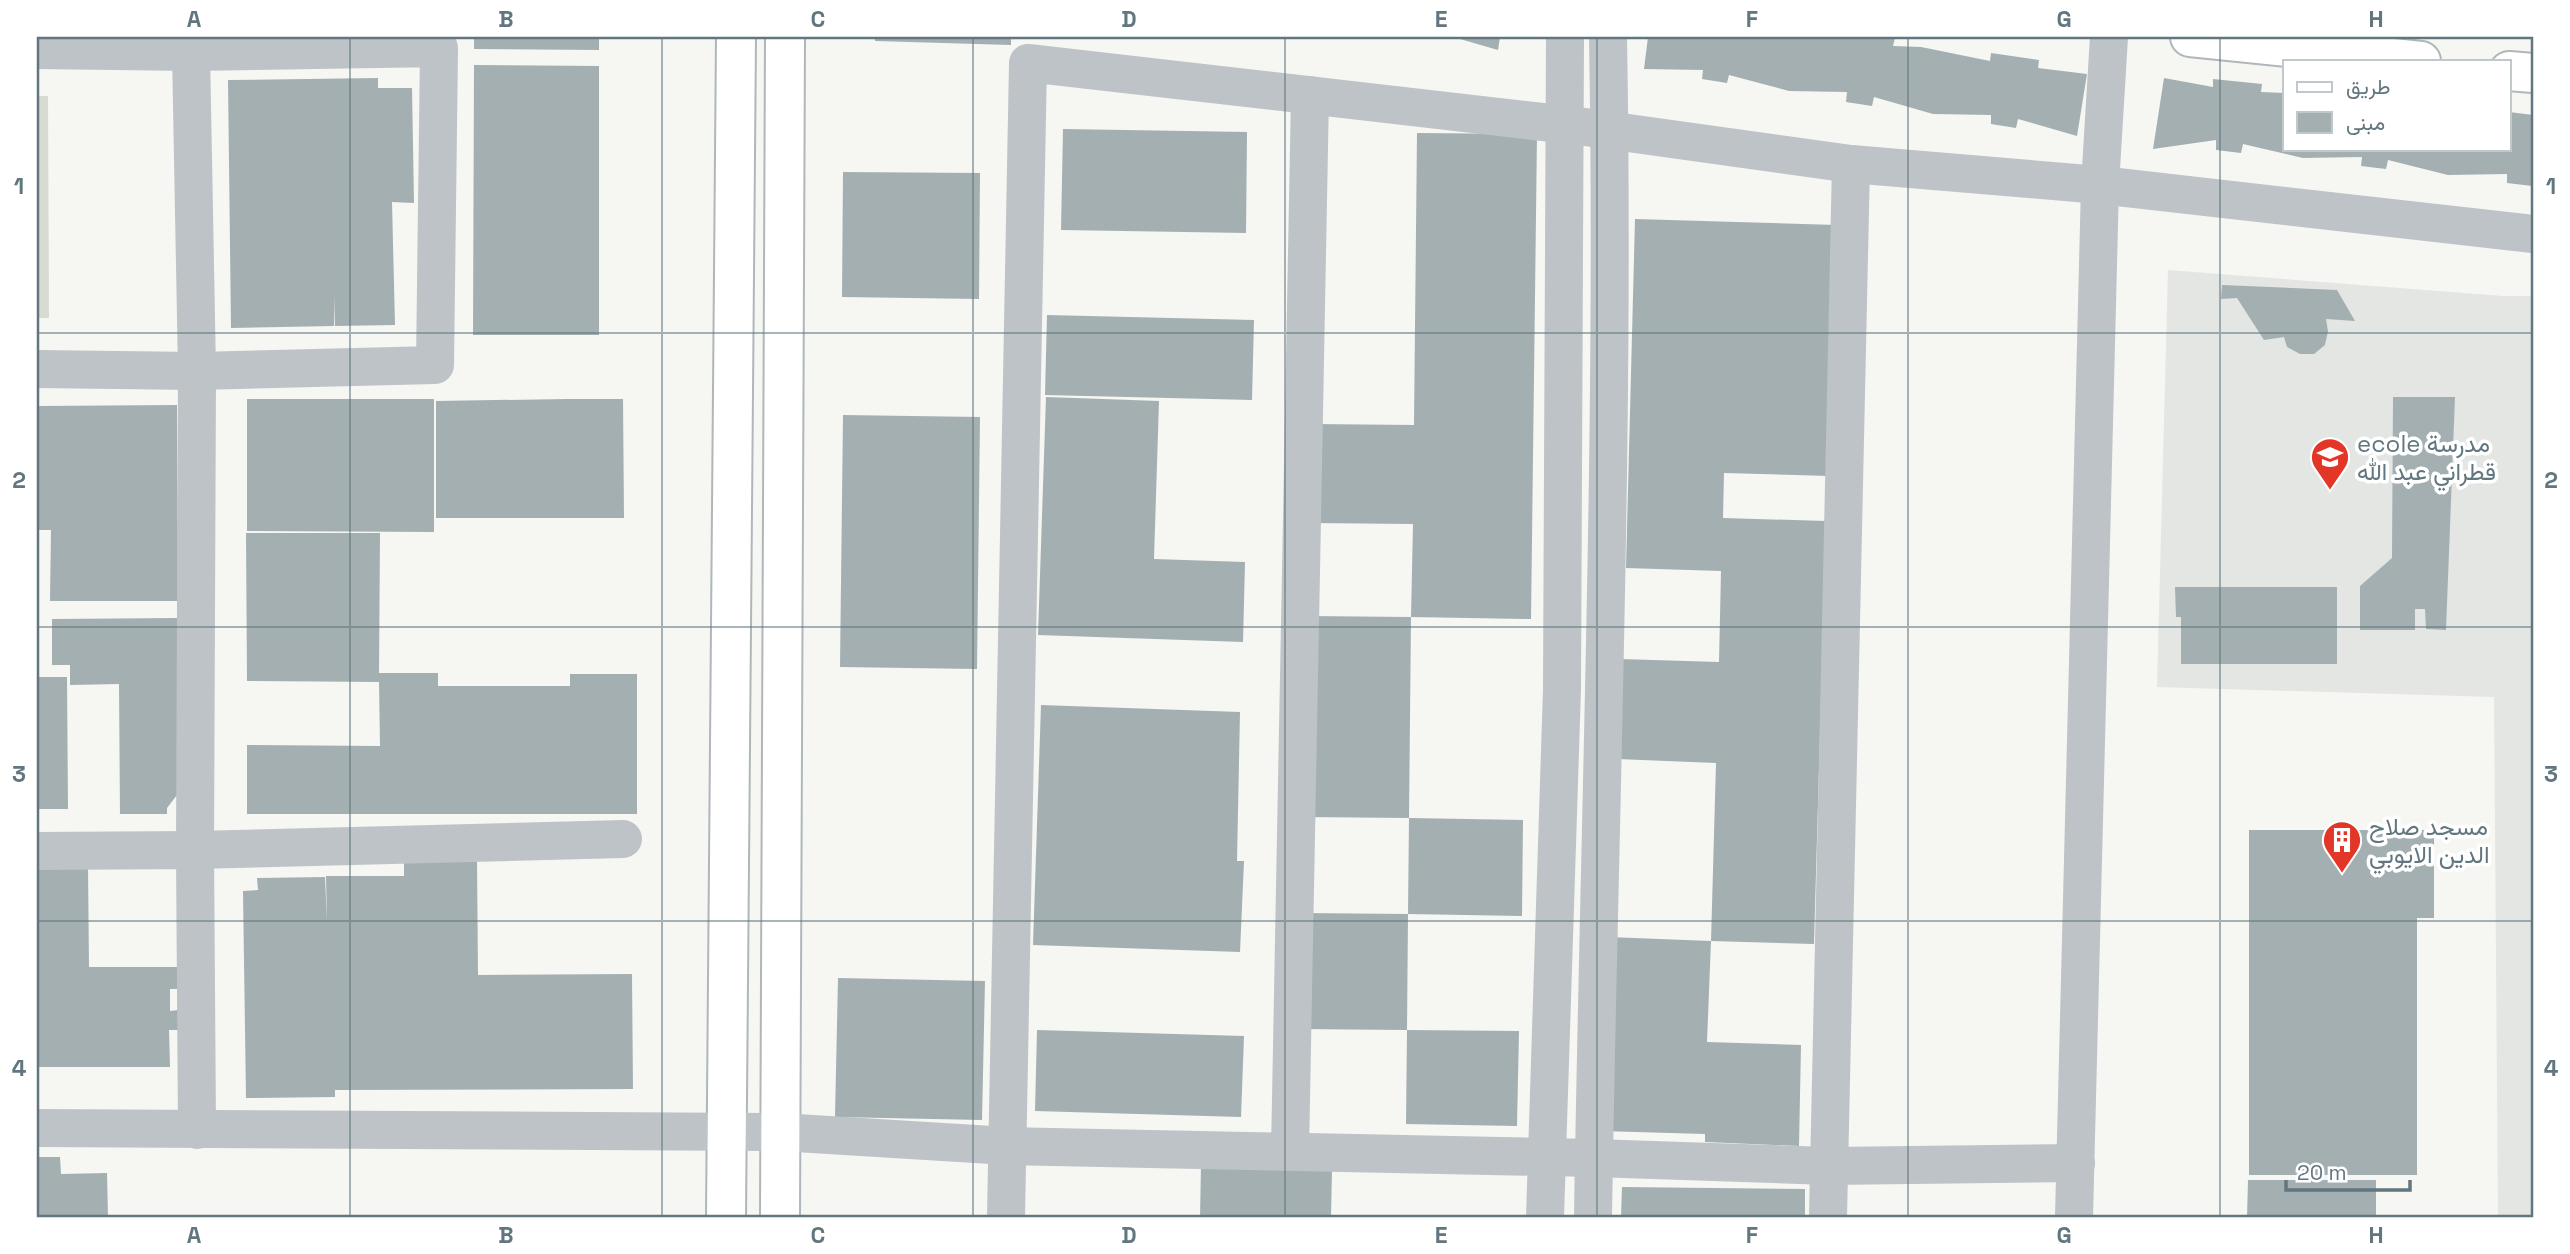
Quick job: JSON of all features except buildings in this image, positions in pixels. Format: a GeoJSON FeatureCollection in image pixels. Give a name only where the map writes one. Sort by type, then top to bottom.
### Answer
{"type":"FeatureCollection","features":[{"type":"Feature","properties":{"kind":"main road"},"geometry":{"type":"LineString","coordinates":[[726,1217],[736,37]]}},
{"type":"Feature","properties":{"kind":"main road"},"geometry":{"type":"LineString","coordinates":[[780,1217],[785,37]]}},
{"type":"Feature","properties":{"kind":"main road"},"geometry":{"type":"LineString","coordinates":[[2190,37],[2411,60]]}},
{"type":"Feature","properties":{"kind":"main road"},"geometry":{"type":"LineString","coordinates":[[2510,71],[2533,73]]}},
{"type":"Feature","properties":{"kind":"street"},"geometry":{"type":"LineString","coordinates":[[1545,1217],[1562,690],[1565,37]]}},
{"type":"Feature","properties":{"kind":"street"},"geometry":{"type":"LineString","coordinates":[[1592,1217],[1607,568],[1608,37]]}},
{"type":"Feature","properties":{"kind":"street"},"geometry":{"type":"LineString","coordinates":[[2074,1217],[2100,185],[2109,37]]}},
{"type":"Feature","properties":{"kind":"street"},"geometry":{"type":"LineString","coordinates":[[37,50],[191,52],[439,48],[435,365],[197,371],[37,369]]}},
{"type":"Feature","properties":{"kind":"street"},"geometry":{"type":"LineString","coordinates":[[191,52],[197,371],[197,1130]]}},
{"type":"Feature","properties":{"kind":"street"},"geometry":{"type":"LineString","coordinates":[[1006,1217],[1028,63],[1609,130],[1851,163],[2100,185],[2533,234]]}},
{"type":"Feature","properties":{"kind":"street"},"geometry":{"type":"LineString","coordinates":[[1290,1152],[1310,96]]}},
{"type":"Feature","properties":{"kind":"street"},"geometry":{"type":"LineString","coordinates":[[1828,1217],[1851,163]]}},
{"type":"Feature","properties":{"kind":"street"},"geometry":{"type":"LineString","coordinates":[[37,851],[195,850],[623,839]]}},
{"type":"Feature","properties":{"kind":"street"},"geometry":{"type":"LineString","coordinates":[[37,1128],[727,1131],[1008,1146],[1593,1158],[1829,1166],[2076,1163]]}},
{"type":"Feature","properties":{"kind":"shaded area"},"geometry":{"type":"Polygon","coordinates":[[[37,96],[48,96],[49,318],[37,318],[37,96]]]}},
{"type":"Feature","properties":{"kind":"shaded area","name":"ecole مدرسة قطراني عبد الله"},"geometry":{"type":"Polygon","coordinates":[[[2168,270],[2503,296],[2533,296],[2533,1217],[2498,1217],[2494,697],[2157,687],[2168,270]]]}},
{"type":"Feature","properties":{"kind":"place","name":"ecole مدرسة قطراني عبد الله"},"geometry":{"type":"Point","coordinates":[2330,491]}},
{"type":"Feature","properties":{"kind":"place","name":"مسجد صلاح الدين الايوبي"},"geometry":{"type":"Point","coordinates":[2342,874]}}]}
